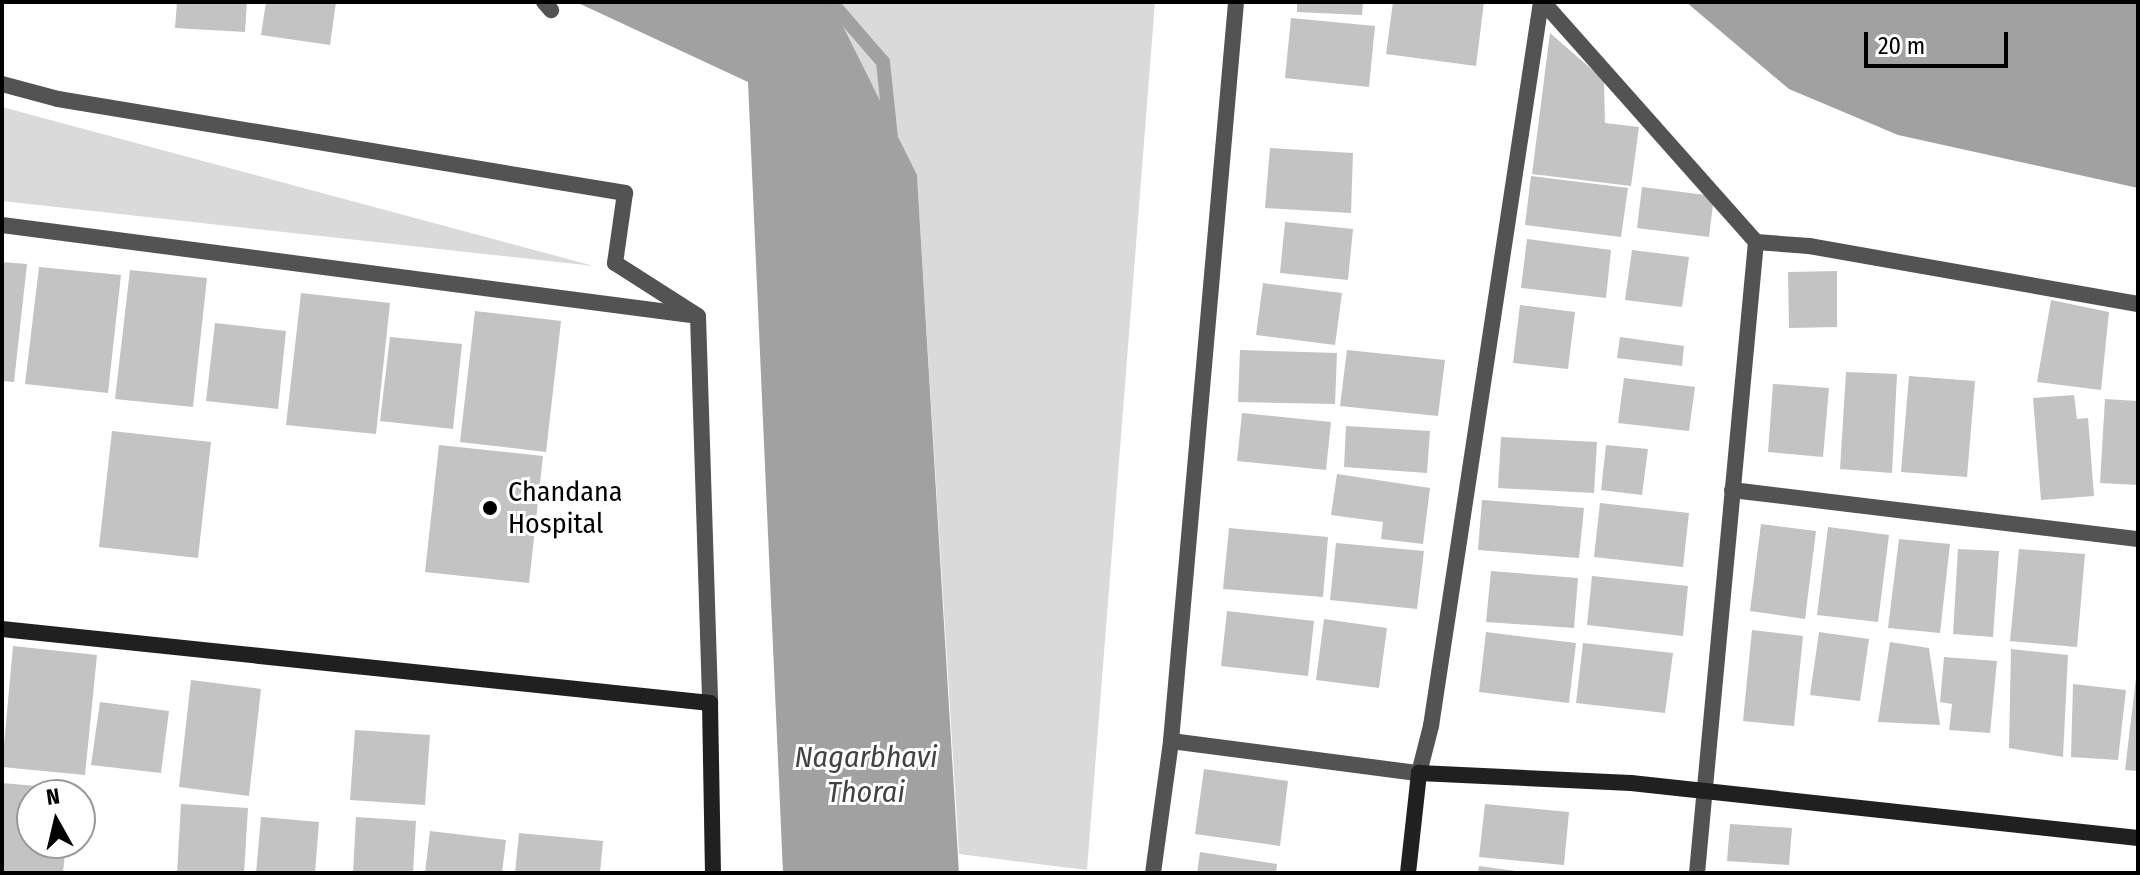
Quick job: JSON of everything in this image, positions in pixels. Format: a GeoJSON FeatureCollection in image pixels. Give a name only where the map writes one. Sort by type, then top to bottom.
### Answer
{"type":"FeatureCollection","features":[{"type":"Feature","properties":{"kind":"street"},"geometry":{"type":"LineString","coordinates":[[1153,873],[1171,741],[1236,2]]}},
{"type":"Feature","properties":{"kind":"street"},"geometry":{"type":"LineString","coordinates":[[1542,2],[1756,242],[1809,246],[2138,304]]}},
{"type":"Feature","properties":{"kind":"street"},"geometry":{"type":"LineString","coordinates":[[1408,873],[1419,773],[1431,726],[1542,2]]}},
{"type":"Feature","properties":{"kind":"street"},"geometry":{"type":"LineString","coordinates":[[2,84],[58,99],[625,193],[615,263],[698,316]]}},
{"type":"Feature","properties":{"kind":"street"},"geometry":{"type":"LineString","coordinates":[[2,225],[698,316]]}},
{"type":"Feature","properties":{"kind":"street"},"geometry":{"type":"LineString","coordinates":[[1697,873],[1756,242]]}},
{"type":"Feature","properties":{"kind":"street"},"geometry":{"type":"LineString","coordinates":[[698,316],[713,873]]}},
{"type":"Feature","properties":{"kind":"street"},"geometry":{"type":"LineString","coordinates":[[1732,490],[2138,539]]}},
{"type":"Feature","properties":{"kind":"street"},"geometry":{"type":"LineString","coordinates":[[2,629],[710,703]]}},
{"type":"Feature","properties":{"kind":"street"},"geometry":{"type":"LineString","coordinates":[[1171,741],[1419,773],[1631,783],[2138,838]]}},
{"type":"Feature","properties":{"kind":"shaded area"},"geometry":{"type":"Polygon","coordinates":[[[831,2],[1155,2],[1087,870],[959,854],[917,176],[831,2]]]}},
{"type":"Feature","properties":{"kind":"shaded area"},"geometry":{"type":"Polygon","coordinates":[[[2,107],[594,266],[2,201],[2,107]]]}},
{"type":"Feature","properties":{"kind":"water","name":"Nagarbhavi Thorai"},"geometry":{"type":"Polygon","coordinates":[[[576,2],[831,2],[917,175],[959,873],[783,873],[748,82],[576,2]]]}},
{"type":"Feature","properties":{"kind":"water"},"geometry":{"type":"Polygon","coordinates":[[[1686,2],[2138,2],[2138,188],[1898,135],[1789,89],[1686,2]]]}},
{"type":"Feature","properties":{"kind":"building"},"geometry":{"type":"Polygon","coordinates":[[[177,2],[247,2],[245,32],[175,28],[177,2]]]}},
{"type":"Feature","properties":{"kind":"building"},"geometry":{"type":"Polygon","coordinates":[[[266,2],[336,2],[330,45],[261,35],[266,2]]]}},
{"type":"Feature","properties":{"kind":"building"},"geometry":{"type":"Polygon","coordinates":[[[1297,2],[1363,2],[1362,15],[1297,12],[1297,2]]]}},
{"type":"Feature","properties":{"kind":"building"},"geometry":{"type":"Polygon","coordinates":[[[1393,2],[1484,2],[1476,66],[1386,54],[1393,2]]]}},
{"type":"Feature","properties":{"kind":"building"},"geometry":{"type":"Polygon","coordinates":[[[1291,18],[1375,26],[1369,87],[1285,78],[1291,18]]]}},
{"type":"Feature","properties":{"kind":"building"},"geometry":{"type":"Polygon","coordinates":[[[1550,33],[1604,80],[1605,123],[1639,127],[1631,186],[1532,174],[1550,33]]]}},
{"type":"Feature","properties":{"kind":"building"},"geometry":{"type":"Polygon","coordinates":[[[1270,148],[1353,153],[1351,213],[1265,208],[1270,148]]]}},
{"type":"Feature","properties":{"kind":"building"},"geometry":{"type":"Polygon","coordinates":[[[1531,176],[1628,188],[1621,237],[1525,225],[1531,176]]]}},
{"type":"Feature","properties":{"kind":"building"},"geometry":{"type":"Polygon","coordinates":[[[1642,187],[1714,196],[1709,237],[1637,228],[1642,187]]]}},
{"type":"Feature","properties":{"kind":"building"},"geometry":{"type":"Polygon","coordinates":[[[1285,222],[1353,229],[1348,280],[1280,273],[1285,222]]]}},
{"type":"Feature","properties":{"kind":"building"},"geometry":{"type":"Polygon","coordinates":[[[1527,239],[1611,250],[1606,298],[1521,288],[1527,239]]]}},
{"type":"Feature","properties":{"kind":"building"},"geometry":{"type":"Polygon","coordinates":[[[1632,250],[1689,257],[1682,307],[1625,300],[1632,250]]]}},
{"type":"Feature","properties":{"kind":"building"},"geometry":{"type":"Polygon","coordinates":[[[2,262],[27,264],[14,382],[2,381],[2,262]]]}},
{"type":"Feature","properties":{"kind":"building"},"geometry":{"type":"Polygon","coordinates":[[[39,267],[121,275],[108,393],[25,384],[39,267]]]}},
{"type":"Feature","properties":{"kind":"building"},"geometry":{"type":"Polygon","coordinates":[[[130,270],[207,278],[193,407],[115,399],[130,270]]]}},
{"type":"Feature","properties":{"kind":"building"},"geometry":{"type":"Polygon","coordinates":[[[1837,271],[1837,327],[1789,328],[1788,272],[1837,271]]]}},
{"type":"Feature","properties":{"kind":"building"},"geometry":{"type":"Polygon","coordinates":[[[1263,283],[1342,293],[1335,345],[1256,335],[1263,283]]]}},
{"type":"Feature","properties":{"kind":"building"},"geometry":{"type":"Polygon","coordinates":[[[301,293],[390,303],[376,434],[286,425],[301,293]]]}},
{"type":"Feature","properties":{"kind":"building"},"geometry":{"type":"Polygon","coordinates":[[[2051,300],[2109,312],[2101,390],[2037,382],[2051,300]]]}},
{"type":"Feature","properties":{"kind":"building"},"geometry":{"type":"Polygon","coordinates":[[[1520,305],[1575,312],[1568,369],[1513,363],[1520,305]]]}},
{"type":"Feature","properties":{"kind":"building"},"geometry":{"type":"Polygon","coordinates":[[[475,311],[561,321],[546,452],[460,442],[475,311]]]}},
{"type":"Feature","properties":{"kind":"building"},"geometry":{"type":"Polygon","coordinates":[[[215,323],[286,331],[278,409],[206,401],[215,323]]]}},
{"type":"Feature","properties":{"kind":"building"},"geometry":{"type":"Polygon","coordinates":[[[390,337],[462,344],[453,429],[380,421],[390,337]]]}},
{"type":"Feature","properties":{"kind":"building"},"geometry":{"type":"Polygon","coordinates":[[[1620,337],[1684,346],[1682,366],[1617,358],[1620,337]]]}},
{"type":"Feature","properties":{"kind":"building"},"geometry":{"type":"Polygon","coordinates":[[[1240,350],[1337,353],[1335,404],[1238,402],[1240,350]]]}},
{"type":"Feature","properties":{"kind":"building"},"geometry":{"type":"Polygon","coordinates":[[[1347,350],[1445,360],[1438,416],[1340,406],[1347,350]]]}},
{"type":"Feature","properties":{"kind":"building"},"geometry":{"type":"Polygon","coordinates":[[[1846,372],[1897,374],[1892,473],[1840,469],[1846,372]]]}},
{"type":"Feature","properties":{"kind":"building"},"geometry":{"type":"Polygon","coordinates":[[[1909,376],[1975,381],[1967,477],[1901,472],[1909,376]]]}},
{"type":"Feature","properties":{"kind":"building"},"geometry":{"type":"Polygon","coordinates":[[[1624,378],[1695,387],[1689,431],[1618,423],[1624,378]]]}},
{"type":"Feature","properties":{"kind":"building"},"geometry":{"type":"Polygon","coordinates":[[[1773,384],[1829,388],[1823,457],[1768,452],[1773,384]]]}},
{"type":"Feature","properties":{"kind":"building"},"geometry":{"type":"Polygon","coordinates":[[[2074,395],[2077,419],[2088,418],[2094,496],[2041,500],[2033,398],[2074,395]]]}},
{"type":"Feature","properties":{"kind":"building"},"geometry":{"type":"Polygon","coordinates":[[[2105,399],[2138,401],[2138,485],[2100,483],[2105,399]]]}},
{"type":"Feature","properties":{"kind":"building"},"geometry":{"type":"Polygon","coordinates":[[[1242,413],[1331,422],[1326,470],[1237,461],[1242,413]]]}},
{"type":"Feature","properties":{"kind":"building"},"geometry":{"type":"Polygon","coordinates":[[[1346,426],[1430,431],[1427,473],[1344,467],[1346,426]]]}},
{"type":"Feature","properties":{"kind":"building"},"geometry":{"type":"Polygon","coordinates":[[[112,431],[211,442],[198,558],[99,547],[112,431]]]}},
{"type":"Feature","properties":{"kind":"building"},"geometry":{"type":"Polygon","coordinates":[[[1501,437],[1597,442],[1594,493],[1498,488],[1501,437]]]}},
{"type":"Feature","properties":{"kind":"building"},"geometry":{"type":"Polygon","coordinates":[[[439,445],[543,456],[529,583],[425,572],[439,445]]]}},
{"type":"Feature","properties":{"kind":"building"},"geometry":{"type":"Polygon","coordinates":[[[1606,445],[1648,449],[1642,495],[1601,490],[1606,445]]]}},
{"type":"Feature","properties":{"kind":"building"},"geometry":{"type":"Polygon","coordinates":[[[1337,474],[1430,488],[1423,544],[1381,539],[1383,522],[1331,515],[1337,474]]]}},
{"type":"Feature","properties":{"kind":"building"},"geometry":{"type":"Polygon","coordinates":[[[1482,500],[1584,508],[1579,558],[1478,550],[1482,500]]]}},
{"type":"Feature","properties":{"kind":"building"},"geometry":{"type":"Polygon","coordinates":[[[1600,503],[1689,513],[1683,567],[1594,557],[1600,503]]]}},
{"type":"Feature","properties":{"kind":"building"},"geometry":{"type":"Polygon","coordinates":[[[1761,524],[1816,531],[1805,619],[1750,611],[1761,524]]]}},
{"type":"Feature","properties":{"kind":"building"},"geometry":{"type":"Polygon","coordinates":[[[1828,527],[1889,535],[1878,622],[1817,615],[1828,527]]]}},
{"type":"Feature","properties":{"kind":"building"},"geometry":{"type":"Polygon","coordinates":[[[1229,528],[1328,537],[1323,597],[1223,589],[1229,528]]]}},
{"type":"Feature","properties":{"kind":"building"},"geometry":{"type":"Polygon","coordinates":[[[1899,539],[1950,544],[1940,633],[1888,628],[1899,539]]]}},
{"type":"Feature","properties":{"kind":"building"},"geometry":{"type":"Polygon","coordinates":[[[1336,543],[1424,551],[1417,609],[1330,600],[1336,543]]]}},
{"type":"Feature","properties":{"kind":"building"},"geometry":{"type":"Polygon","coordinates":[[[1958,549],[1999,551],[1993,637],[1953,634],[1958,549]]]}},
{"type":"Feature","properties":{"kind":"building"},"geometry":{"type":"Polygon","coordinates":[[[2019,549],[2085,554],[2077,647],[2010,641],[2019,549]]]}},
{"type":"Feature","properties":{"kind":"building"},"geometry":{"type":"Polygon","coordinates":[[[1491,571],[1578,578],[1574,628],[1486,622],[1491,571]]]}},
{"type":"Feature","properties":{"kind":"building"},"geometry":{"type":"Polygon","coordinates":[[[1592,576],[1688,586],[1683,636],[1587,625],[1592,576]]]}},
{"type":"Feature","properties":{"kind":"building"},"geometry":{"type":"Polygon","coordinates":[[[1227,611],[1314,621],[1308,676],[1221,666],[1227,611]]]}},
{"type":"Feature","properties":{"kind":"building"},"geometry":{"type":"Polygon","coordinates":[[[1324,619],[1387,628],[1379,688],[1316,680],[1324,619]]]}},
{"type":"Feature","properties":{"kind":"building"},"geometry":{"type":"Polygon","coordinates":[[[1752,630],[1803,636],[1794,726],[1743,721],[1752,630]]]}},
{"type":"Feature","properties":{"kind":"building"},"geometry":{"type":"Polygon","coordinates":[[[1486,632],[1576,643],[1569,703],[1479,692],[1486,632]]]}},
{"type":"Feature","properties":{"kind":"building"},"geometry":{"type":"Polygon","coordinates":[[[1819,632],[1869,639],[1860,701],[1810,695],[1819,632]]]}},
{"type":"Feature","properties":{"kind":"building"},"geometry":{"type":"Polygon","coordinates":[[[1890,642],[1929,648],[1940,725],[1878,722],[1890,642]]]}},
{"type":"Feature","properties":{"kind":"building"},"geometry":{"type":"Polygon","coordinates":[[[1583,643],[1673,653],[1665,713],[1576,703],[1583,643]]]}},
{"type":"Feature","properties":{"kind":"building"},"geometry":{"type":"Polygon","coordinates":[[[13,646],[97,655],[85,775],[2,767],[13,646]]]}},
{"type":"Feature","properties":{"kind":"building"},"geometry":{"type":"Polygon","coordinates":[[[2011,649],[2068,655],[2063,757],[2009,748],[2011,649]]]}},
{"type":"Feature","properties":{"kind":"building"},"geometry":{"type":"Polygon","coordinates":[[[1944,657],[1997,661],[1990,733],[1949,730],[1952,704],[1940,702],[1944,657]]]}},
{"type":"Feature","properties":{"kind":"building"},"geometry":{"type":"Polygon","coordinates":[[[2138,678],[2138,771],[2125,770],[2138,678]]]}},
{"type":"Feature","properties":{"kind":"building"},"geometry":{"type":"Polygon","coordinates":[[[191,680],[261,689],[249,796],[179,787],[191,680]]]}},
{"type":"Feature","properties":{"kind":"building"},"geometry":{"type":"Polygon","coordinates":[[[2073,684],[2126,690],[2118,760],[2071,757],[2073,684]]]}},
{"type":"Feature","properties":{"kind":"building"},"geometry":{"type":"Polygon","coordinates":[[[100,702],[169,711],[161,773],[91,765],[100,702]]]}},
{"type":"Feature","properties":{"kind":"building"},"geometry":{"type":"Polygon","coordinates":[[[355,730],[430,735],[425,805],[350,800],[355,730]]]}},
{"type":"Feature","properties":{"kind":"building"},"geometry":{"type":"Polygon","coordinates":[[[1204,769],[1288,781],[1280,846],[1195,834],[1204,769]]]}},
{"type":"Feature","properties":{"kind":"building"},"geometry":{"type":"Polygon","coordinates":[[[2,783],[16,784],[16,859],[64,859],[63,873],[2,873],[2,783]]]}},
{"type":"Feature","properties":{"kind":"building"},"geometry":{"type":"Polygon","coordinates":[[[181,804],[248,808],[244,873],[177,873],[181,804]]]}},
{"type":"Feature","properties":{"kind":"building"},"geometry":{"type":"Polygon","coordinates":[[[1485,804],[1569,812],[1564,865],[1479,857],[1485,804]]]}},
{"type":"Feature","properties":{"kind":"building"},"geometry":{"type":"Polygon","coordinates":[[[261,817],[319,822],[315,873],[256,873],[261,817]]]}},
{"type":"Feature","properties":{"kind":"building"},"geometry":{"type":"Polygon","coordinates":[[[356,817],[416,821],[413,873],[353,873],[356,817]]]}},
{"type":"Feature","properties":{"kind":"building"},"geometry":{"type":"Polygon","coordinates":[[[1730,824],[1792,828],[1789,865],[1727,861],[1730,824]]]}},
{"type":"Feature","properties":{"kind":"building"},"geometry":{"type":"Polygon","coordinates":[[[430,831],[506,840],[502,873],[425,873],[430,831]]]}},
{"type":"Feature","properties":{"kind":"building"},"geometry":{"type":"Polygon","coordinates":[[[519,833],[603,841],[600,873],[515,873],[519,833]]]}},
{"type":"Feature","properties":{"kind":"building"},"geometry":{"type":"Polygon","coordinates":[[[1200,852],[1277,864],[1276,873],[1197,873],[1200,852]]]}},
{"type":"Feature","properties":{"kind":"building"},"geometry":{"type":"Polygon","coordinates":[[[1479,866],[1516,871],[1516,873],[1478,873],[1479,866]]]}},
{"type":"Feature","properties":{"kind":"waterway","name":"Nagarbhavi Thorai"},"geometry":{"type":"LineString","coordinates":[[831,2],[883,62],[891,138]]}},
{"type":"Feature","properties":{"kind":"place","name":"Chandana Hospital"},"geometry":{"type":"Point","coordinates":[490,508]}}]}
